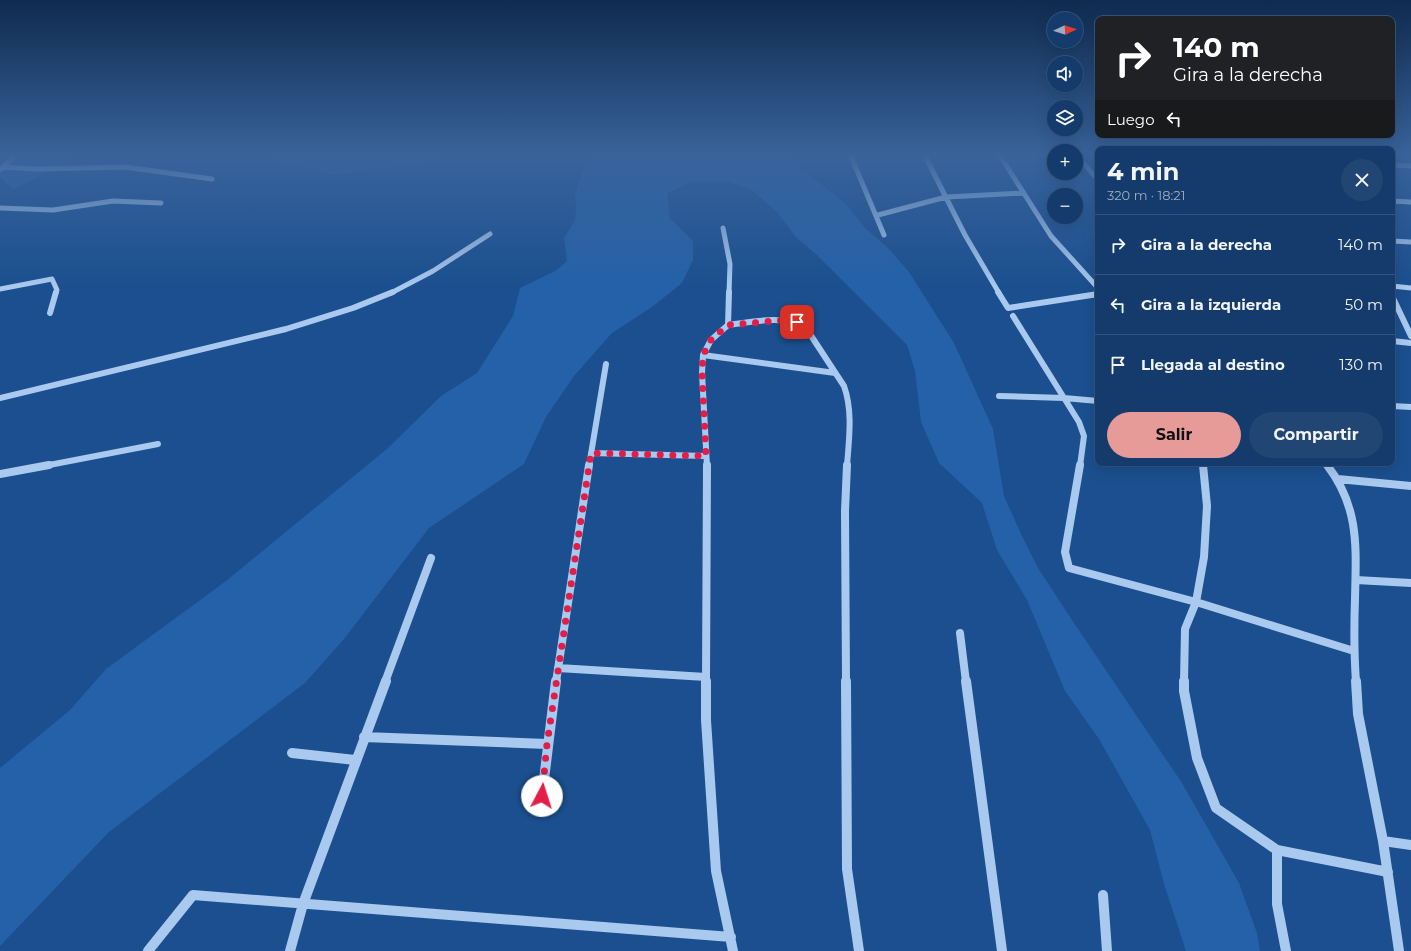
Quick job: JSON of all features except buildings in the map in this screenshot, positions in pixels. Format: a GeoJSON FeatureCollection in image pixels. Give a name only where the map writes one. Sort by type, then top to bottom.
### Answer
{"type":"FeatureCollection","features":[{"type":"Feature","properties":{"kind":"street"},"geometry":{"type":"LineString","coordinates":[[870,198],[878,215],[884,235]]}},
{"type":"Feature","properties":{"kind":"street"},"geometry":{"type":"LineString","coordinates":[[878,215],[941,198]]}},
{"type":"Feature","properties":{"kind":"street"},"geometry":{"type":"LineString","coordinates":[[947,198],[965,235],[1008,308],[1095,294]]}},
{"type":"Feature","properties":{"kind":"street"},"geometry":{"type":"LineString","coordinates":[[1027,198],[1051,236],[1095,285]]}},
{"type":"Feature","properties":{"kind":"street"},"geometry":{"type":"LineString","coordinates":[[0,208],[53,210],[113,201],[161,204]]}},
{"type":"Feature","properties":{"kind":"street"},"geometry":{"type":"LineString","coordinates":[[1395,201],[1410,202]]}},
{"type":"Feature","properties":{"kind":"street"},"geometry":{"type":"LineString","coordinates":[[723,228],[730,264],[728,325]]}},
{"type":"Feature","properties":{"kind":"street"},"geometry":{"type":"LineString","coordinates":[[0,398],[78,381],[313,321],[363,304],[397,290],[448,261],[490,234]]}},
{"type":"Feature","properties":{"kind":"street"},"geometry":{"type":"LineString","coordinates":[[1395,241],[1411,242]]}},
{"type":"Feature","properties":{"kind":"street"},"geometry":{"type":"LineString","coordinates":[[0,289],[52,279],[57,290],[50,313]]}},
{"type":"Feature","properties":{"kind":"street"},"geometry":{"type":"LineString","coordinates":[[1395,286],[1411,288]]}},
{"type":"Feature","properties":{"kind":"street"},"geometry":{"type":"LineString","coordinates":[[1395,302],[1411,336]]}},
{"type":"Feature","properties":{"kind":"street"},"geometry":{"type":"LineString","coordinates":[[1013,316],[1082,429],[1084,442],[1065,552],[1069,568],[1196,602],[1354,651]]}},
{"type":"Feature","properties":{"kind":"street"},"geometry":{"type":"LineString","coordinates":[[734,951],[716,871],[706,720],[708,481],[702,373],[703,355],[711,340],[728,325],[786,320],[797,322],[806,328],[844,386],[847,394],[850,416],[845,511],[847,869],[859,951]]}},
{"type":"Feature","properties":{"kind":"street"},"geometry":{"type":"LineString","coordinates":[[1395,341],[1411,343]]}},
{"type":"Feature","properties":{"kind":"street"},"geometry":{"type":"LineString","coordinates":[[703,355],[835,373]]}},
{"type":"Feature","properties":{"kind":"street"},"geometry":{"type":"LineString","coordinates":[[542,796],[547,744],[558,668],[591,453],[604,388],[606,364]]}},
{"type":"Feature","properties":{"kind":"street"},"geometry":{"type":"LineString","coordinates":[[999,396],[1064,398],[1095,401]]}},
{"type":"Feature","properties":{"kind":"street"},"geometry":{"type":"LineString","coordinates":[[1395,406],[1411,407]]}},
{"type":"Feature","properties":{"kind":"street"},"geometry":{"type":"LineString","coordinates":[[0,474],[158,444]]}},
{"type":"Feature","properties":{"kind":"street"},"geometry":{"type":"LineString","coordinates":[[591,453],[706,456]]}},
{"type":"Feature","properties":{"kind":"street"},"geometry":{"type":"LineString","coordinates":[[1203,466],[1206,506],[1204,557],[1196,602],[1185,629],[1184,691],[1197,758],[1216,808],[1277,850],[1388,872]]}},
{"type":"Feature","properties":{"kind":"street"},"geometry":{"type":"LineString","coordinates":[[1328,466],[1338,480],[1349,507],[1356,539],[1354,651],[1358,714],[1388,872],[1392,914],[1399,951]]}},
{"type":"Feature","properties":{"kind":"street"},"geometry":{"type":"LineString","coordinates":[[1338,480],[1411,486]]}},
{"type":"Feature","properties":{"kind":"street"},"geometry":{"type":"LineString","coordinates":[[290,951],[303,904],[431,558]]}},
{"type":"Feature","properties":{"kind":"street"},"geometry":{"type":"LineString","coordinates":[[1356,580],[1411,583]]}},
{"type":"Feature","properties":{"kind":"street"},"geometry":{"type":"LineString","coordinates":[[960,633],[1002,951]]}},
{"type":"Feature","properties":{"kind":"street"},"geometry":{"type":"LineString","coordinates":[[558,668],[706,677]]}},
{"type":"Feature","properties":{"kind":"street"},"geometry":{"type":"LineString","coordinates":[[364,737],[547,744]]}},
{"type":"Feature","properties":{"kind":"street"},"geometry":{"type":"LineString","coordinates":[[292,753],[355,760]]}},
{"type":"Feature","properties":{"kind":"street"},"geometry":{"type":"LineString","coordinates":[[1382,841],[1411,845]]}},
{"type":"Feature","properties":{"kind":"street"},"geometry":{"type":"LineString","coordinates":[[1277,850],[1277,904],[1286,951]]}},
{"type":"Feature","properties":{"kind":"street"},"geometry":{"type":"LineString","coordinates":[[148,951],[193,895],[731,937]]}},
{"type":"Feature","properties":{"kind":"street"},"geometry":{"type":"LineString","coordinates":[[1103,895],[1107,951]]}},
{"type":"Feature","properties":{"kind":"shaded area"},"geometry":{"type":"Polygon","coordinates":[[[575,198],[668,198],[670,218],[693,241],[693,260],[682,283],[652,307],[612,333],[574,376],[546,417],[524,464],[429,528],[344,639],[305,683],[109,832],[0,946],[0,768],[70,710],[106,669],[226,581],[388,448],[441,396],[477,373],[513,316],[520,288],[557,270],[567,261],[564,238],[575,220],[575,198]]]}},
{"type":"Feature","properties":{"kind":"shaded area"},"geometry":{"type":"Polygon","coordinates":[[[762,198],[839,198],[847,205],[865,228],[888,248],[909,272],[954,343],[993,429],[1004,496],[1038,568],[1182,783],[1239,883],[1257,933],[1260,951],[1186,951],[1164,884],[1150,830],[1099,739],[1065,691],[1027,600],[997,550],[982,503],[939,463],[921,422],[915,371],[907,345],[818,256],[795,236],[777,212],[762,198]]]}},
{"type":"Feature","properties":{"kind":"route"},"geometry":{"type":"LineString","coordinates":[[542,796],[547,744],[591,453],[706,456],[702,373],[703,355],[711,340],[728,325],[786,320],[797,322]]}}]}
